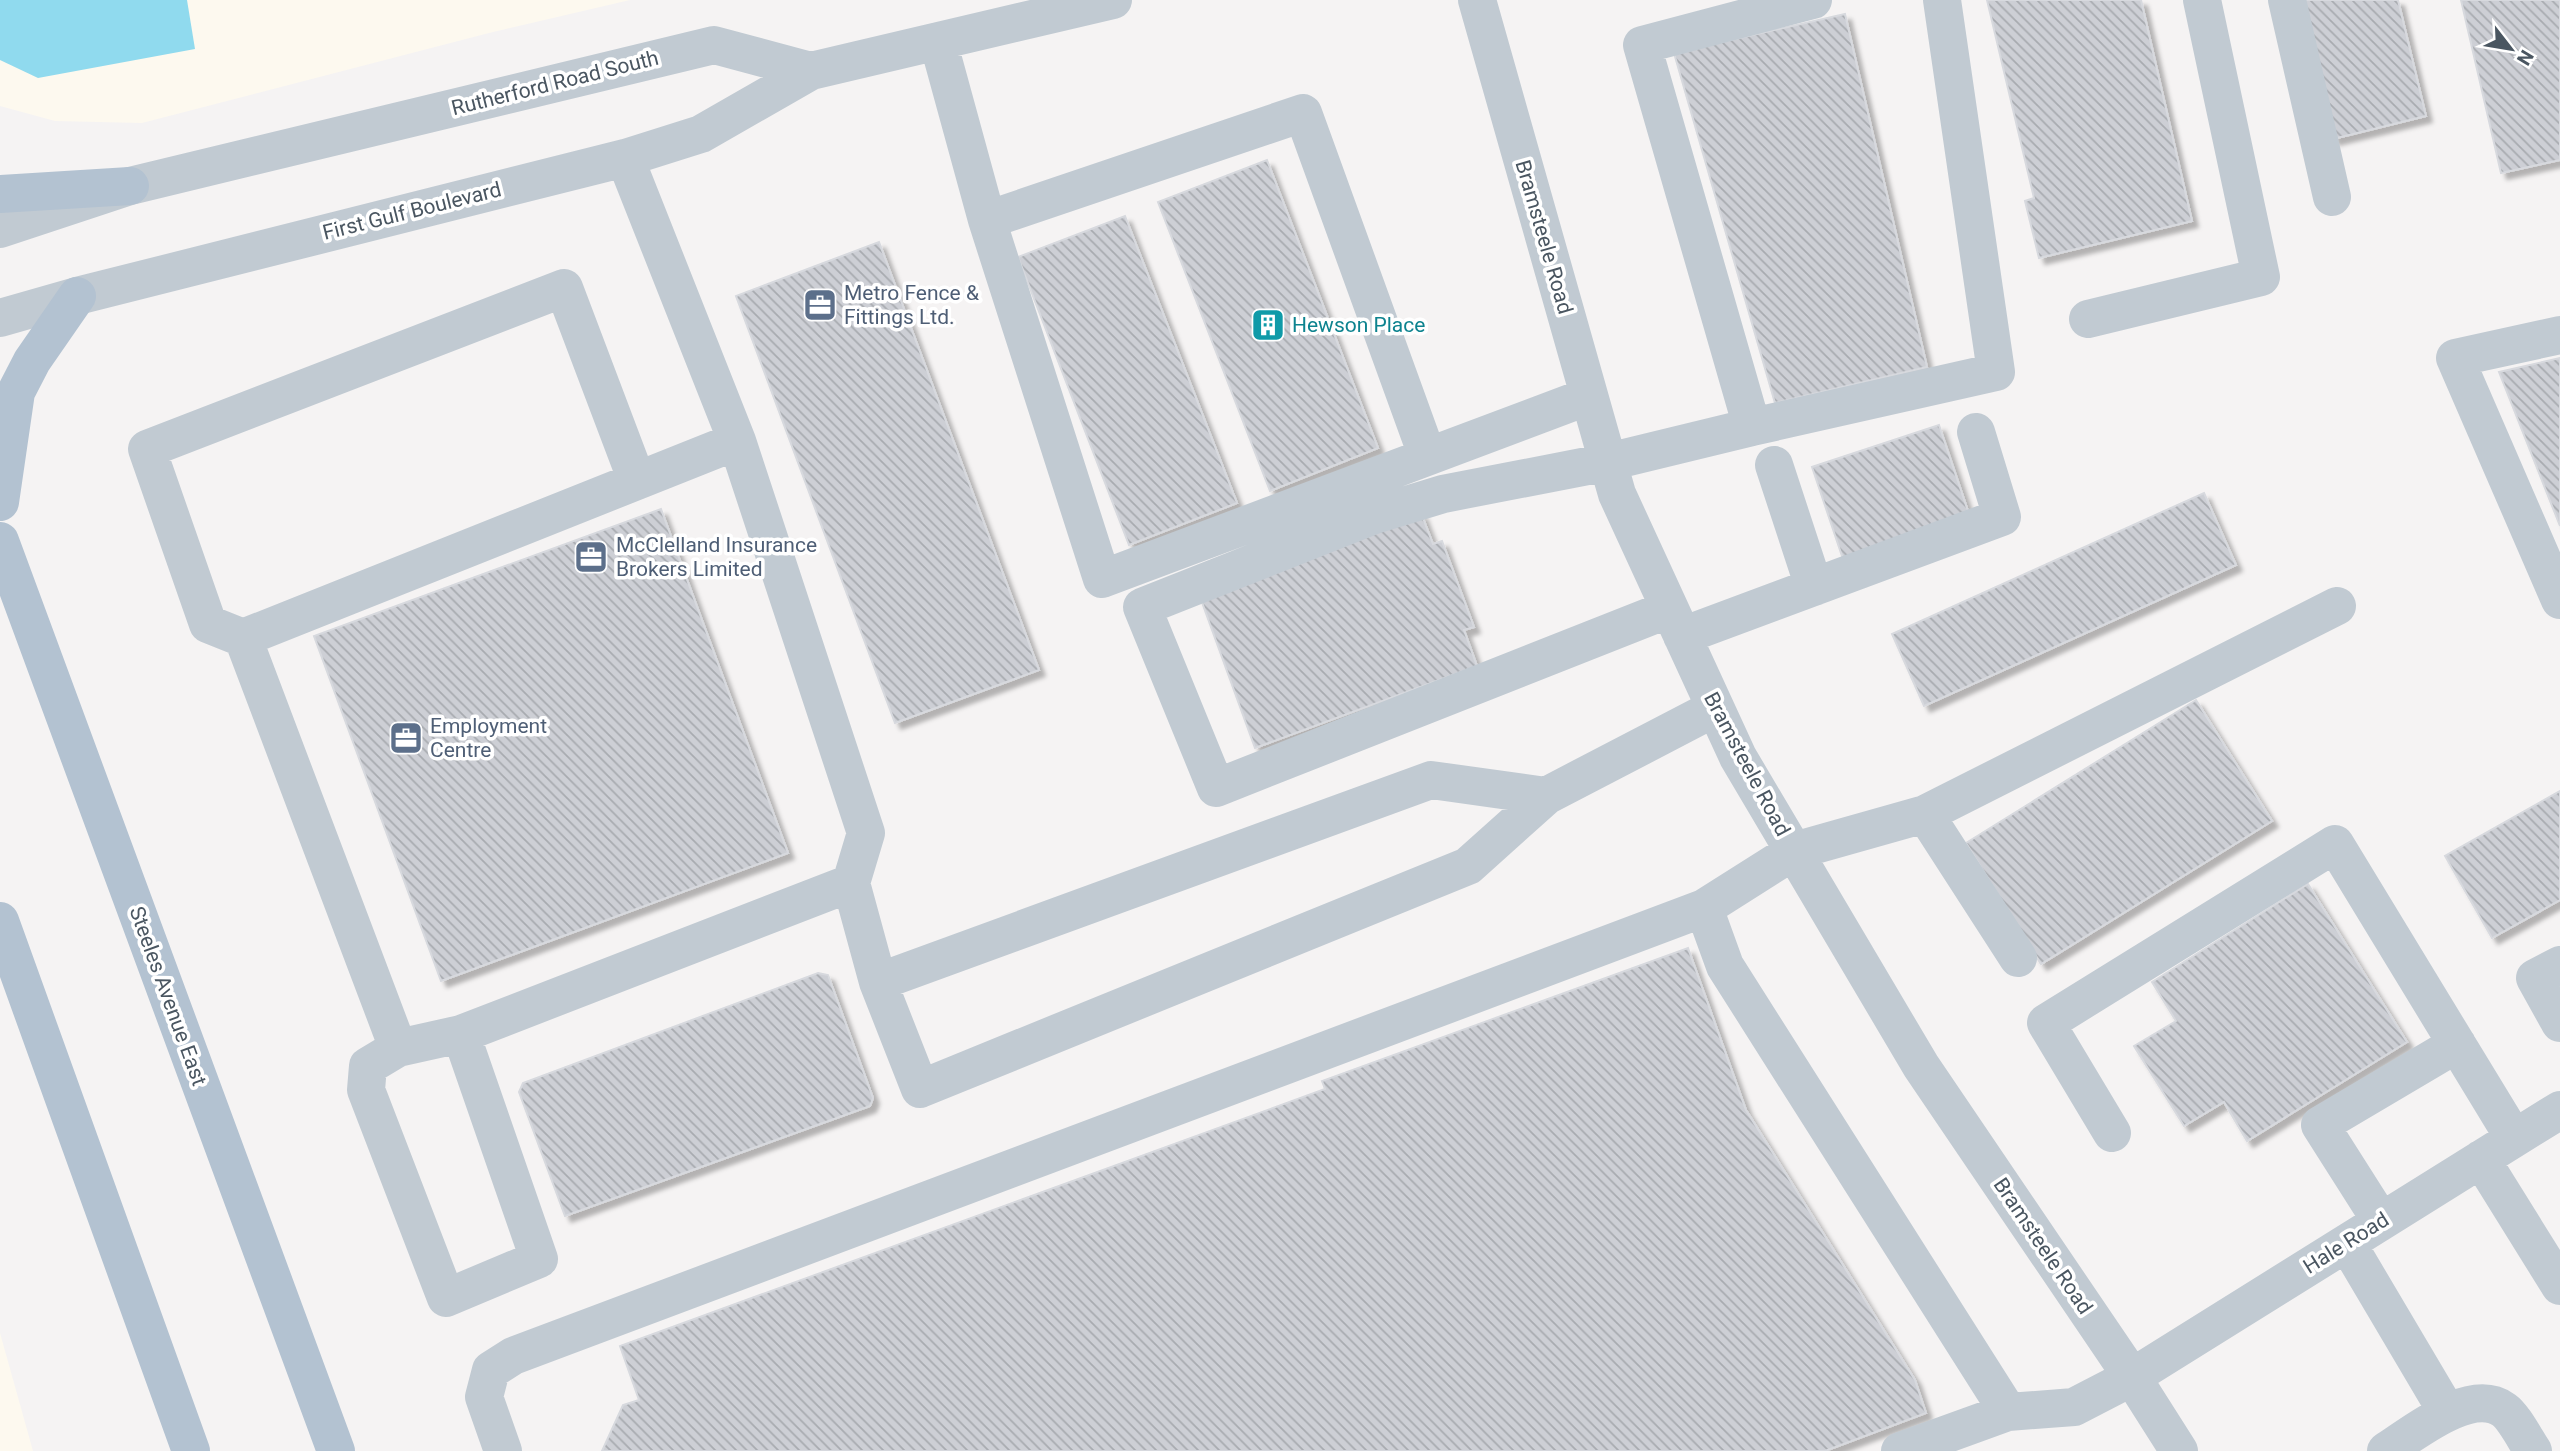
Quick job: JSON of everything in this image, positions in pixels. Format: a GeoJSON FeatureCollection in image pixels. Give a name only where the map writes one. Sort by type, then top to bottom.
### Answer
{"type":"FeatureCollection","features":[{"type":"Feature","properties":{"kind":"main road"},"geometry":{"type":"LineString","coordinates":[[0,194],[130,186]]}},
{"type":"Feature","properties":{"kind":"main road"},"geometry":{"type":"LineString","coordinates":[[0,502],[16,392],[32,361],[77,296]]}},
{"type":"Feature","properties":{"kind":"main road","name":"Steeles Avenue East"},"geometry":{"type":"LineString","coordinates":[[0,541],[336,1451]]}},
{"type":"Feature","properties":{"kind":"main road"},"geometry":{"type":"LineString","coordinates":[[0,921],[191,1451]]}},
{"type":"Feature","properties":{"kind":"street","name":"Rutherford Road South"},"geometry":{"type":"LineString","coordinates":[[0,229],[130,186],[714,45],[811,71],[1113,0]]}},
{"type":"Feature","properties":{"kind":"street","name":"Bramsteele Road"},"geometry":{"type":"LineString","coordinates":[[1477,0],[1617,494],[1738,757],[1921,1066],[2132,1377],[2179,1451]]}},
{"type":"Feature","properties":{"kind":"street"},"geometry":{"type":"LineString","coordinates":[[1752,427],[1642,45],[1813,0]]}},
{"type":"Feature","properties":{"kind":"street"},"geometry":{"type":"LineString","coordinates":[[1942,0],[1996,372],[1608,462],[1443,494],[1374,515],[1142,607],[1216,788],[1676,622],[1814,587],[2002,517],[1976,432]]}},
{"type":"Feature","properties":{"kind":"street"},"geometry":{"type":"LineString","coordinates":[[2088,319],[2261,277],[2202,0]]}},
{"type":"Feature","properties":{"kind":"street"},"geometry":{"type":"LineString","coordinates":[[2287,0],[2332,197]]}},
{"type":"Feature","properties":{"kind":"street"},"geometry":{"type":"LineString","coordinates":[[938,41],[987,220],[1102,579],[1589,396]]}},
{"type":"Feature","properties":{"kind":"street","name":"First Gulf Boulevard"},"geometry":{"type":"LineString","coordinates":[[0,318],[77,296],[625,158],[701,134],[811,71]]}},
{"type":"Feature","properties":{"kind":"street"},"geometry":{"type":"LineString","coordinates":[[987,220],[1303,113],[1427,455]]}},
{"type":"Feature","properties":{"kind":"street"},"geometry":{"type":"LineString","coordinates":[[625,158],[737,441],[866,833],[851,883],[878,982],[920,1089],[1468,866],[1546,796],[1716,708]]}},
{"type":"Feature","properties":{"kind":"street"},"geometry":{"type":"LineString","coordinates":[[637,481],[564,288],[148,449],[208,624],[243,638],[637,481],[737,441]]}},
{"type":"Feature","properties":{"kind":"street"},"geometry":{"type":"LineString","coordinates":[[2560,335],[2455,358],[2560,600]]}},
{"type":"Feature","properties":{"kind":"street"},"geometry":{"type":"LineString","coordinates":[[1774,465],[1814,587]]}},
{"type":"Feature","properties":{"kind":"street"},"geometry":{"type":"LineString","coordinates":[[503,1451],[484,1397],[491,1370],[513,1356],[1704,908],[1794,851],[1926,814],[2337,606]]}},
{"type":"Feature","properties":{"kind":"street"},"geometry":{"type":"LineString","coordinates":[[243,638],[398,1048]]}},
{"type":"Feature","properties":{"kind":"street"},"geometry":{"type":"LineString","coordinates":[[878,982],[1431,780],[1546,796]]}},
{"type":"Feature","properties":{"kind":"street"},"geometry":{"type":"LineString","coordinates":[[1926,814],[2018,958]]}},
{"type":"Feature","properties":{"kind":"street"},"geometry":{"type":"LineString","coordinates":[[2112,1133],[2046,1023],[2335,844],[2514,1138]]}},
{"type":"Feature","properties":{"kind":"street"},"geometry":{"type":"LineString","coordinates":[[461,1034],[539,1259],[446,1298],[366,1090],[368,1066],[398,1048],[461,1034],[851,883]]}},
{"type":"Feature","properties":{"kind":"street"},"geometry":{"type":"LineString","coordinates":[[1704,908],[1725,966],[2008,1412]]}},
{"type":"Feature","properties":{"kind":"street"},"geometry":{"type":"LineString","coordinates":[[2560,965],[2535,978],[2560,1023]]}},
{"type":"Feature","properties":{"kind":"street"},"geometry":{"type":"LineString","coordinates":[[2381,1221],[2320,1125],[2456,1044]]}},
{"type":"Feature","properties":{"kind":"street","name":"Hale Road"},"geometry":{"type":"LineString","coordinates":[[1900,1451],[2008,1412],[2074,1407],[2132,1377],[2560,1110]]}},
{"type":"Feature","properties":{"kind":"street"},"geometry":{"type":"LineString","coordinates":[[2481,1158],[2560,1286]]}},
{"type":"Feature","properties":{"kind":"street"},"geometry":{"type":"LineString","coordinates":[[2347,1243],[2447,1412]]}},
{"type":"Feature","properties":{"kind":"street"},"geometry":{"type":"LineString","coordinates":[[2386,1451],[2447,1412],[2482,1401],[2505,1410],[2533,1451]]}},
{"type":"Feature","properties":{"kind":"shaded area"},"geometry":{"type":"Polygon","coordinates":[[[0,0],[630,0],[489,33],[142,123],[55,121],[0,106],[0,0]]]}},
{"type":"Feature","properties":{"kind":"shaded area"},"geometry":{"type":"Polygon","coordinates":[[[0,1333],[33,1451],[0,1451],[0,1333]]]}},
{"type":"Feature","properties":{"kind":"water"},"geometry":{"type":"Polygon","coordinates":[[[0,0],[187,0],[195,49],[38,78],[0,60],[0,0]]]}},
{"type":"Feature","properties":{"kind":"building"},"geometry":{"type":"Polygon","coordinates":[[[1987,0],[2141,0],[2192,221],[2039,258],[2025,201],[2034,198],[1987,0]]]}},
{"type":"Feature","properties":{"kind":"building"},"geometry":{"type":"Polygon","coordinates":[[[2300,0],[2398,0],[2426,116],[2333,139],[2300,0]]]}},
{"type":"Feature","properties":{"kind":"building"},"geometry":{"type":"Polygon","coordinates":[[[2461,0],[2560,0],[2560,160],[2501,173],[2461,0]]]}},
{"type":"Feature","properties":{"kind":"building"},"geometry":{"type":"Polygon","coordinates":[[[1845,14],[1927,367],[1775,403],[1674,53],[1845,14]]]}},
{"type":"Feature","properties":{"kind":"building","name":"Hewson Place"},"geometry":{"type":"Polygon","coordinates":[[[1267,160],[1378,448],[1270,491],[1158,202],[1267,160]]]}},
{"type":"Feature","properties":{"kind":"building"},"geometry":{"type":"Polygon","coordinates":[[[1125,216],[1237,503],[1129,545],[1018,257],[1125,216]]]}},
{"type":"Feature","properties":{"kind":"building"},"geometry":{"type":"Polygon","coordinates":[[[879,242],[1039,670],[895,723],[736,296],[879,242]]]}},
{"type":"Feature","properties":{"kind":"building"},"geometry":{"type":"Polygon","coordinates":[[[2560,358],[2560,526],[2499,372],[2560,358]]]}},
{"type":"Feature","properties":{"kind":"building"},"geometry":{"type":"Polygon","coordinates":[[[1939,425],[1971,520],[1844,562],[1812,467],[1939,425]]]}},
{"type":"Feature","properties":{"kind":"building"},"geometry":{"type":"Polygon","coordinates":[[[2204,493],[2236,565],[1924,706],[1892,634],[2204,493]]]}},
{"type":"Feature","properties":{"kind":"building"},"geometry":{"type":"Polygon","coordinates":[[[661,509],[788,853],[441,981],[314,636],[661,509]]]}},
{"type":"Feature","properties":{"kind":"building"},"geometry":{"type":"Polygon","coordinates":[[[1421,513],[1433,544],[1442,541],[1474,627],[1464,630],[1477,666],[1255,748],[1199,594],[1421,513]]]}},
{"type":"Feature","properties":{"kind":"building"},"geometry":{"type":"Polygon","coordinates":[[[2196,700],[2272,821],[2041,964],[1966,843],[2196,700]]]}},
{"type":"Feature","properties":{"kind":"building"},"geometry":{"type":"Polygon","coordinates":[[[2560,791],[2560,900],[2492,938],[2445,856],[2560,791]]]}},
{"type":"Feature","properties":{"kind":"building"},"geometry":{"type":"Polygon","coordinates":[[[2308,884],[2407,1042],[2247,1141],[2224,1102],[2184,1126],[2134,1046],[2176,1021],[2152,982],[2308,884]]]}},
{"type":"Feature","properties":{"kind":"building"},"geometry":{"type":"Polygon","coordinates":[[[1688,948],[1746,1110],[1915,1380],[1926,1413],[1825,1451],[602,1451],[623,1405],[639,1400],[620,1346],[1325,1089],[1322,1081],[1688,948]]]}},
{"type":"Feature","properties":{"kind":"building"},"geometry":{"type":"Polygon","coordinates":[[[818,973],[828,975],[873,1098],[870,1106],[565,1216],[519,1092],[523,1083],[818,973]]]}},
{"type":"Feature","properties":{"kind":"place","name":"Metro Fence & Fittings Ltd."},"geometry":{"type":"Point","coordinates":[820,305]}},
{"type":"Feature","properties":{"kind":"place","name":"Hewson Place"},"geometry":{"type":"Point","coordinates":[1268,325]}},
{"type":"Feature","properties":{"kind":"place","name":"McClelland Insurance Brokers Limited"},"geometry":{"type":"Point","coordinates":[591,557]}},
{"type":"Feature","properties":{"kind":"place","name":"Employment Centre"},"geometry":{"type":"Point","coordinates":[406,738]}}]}
